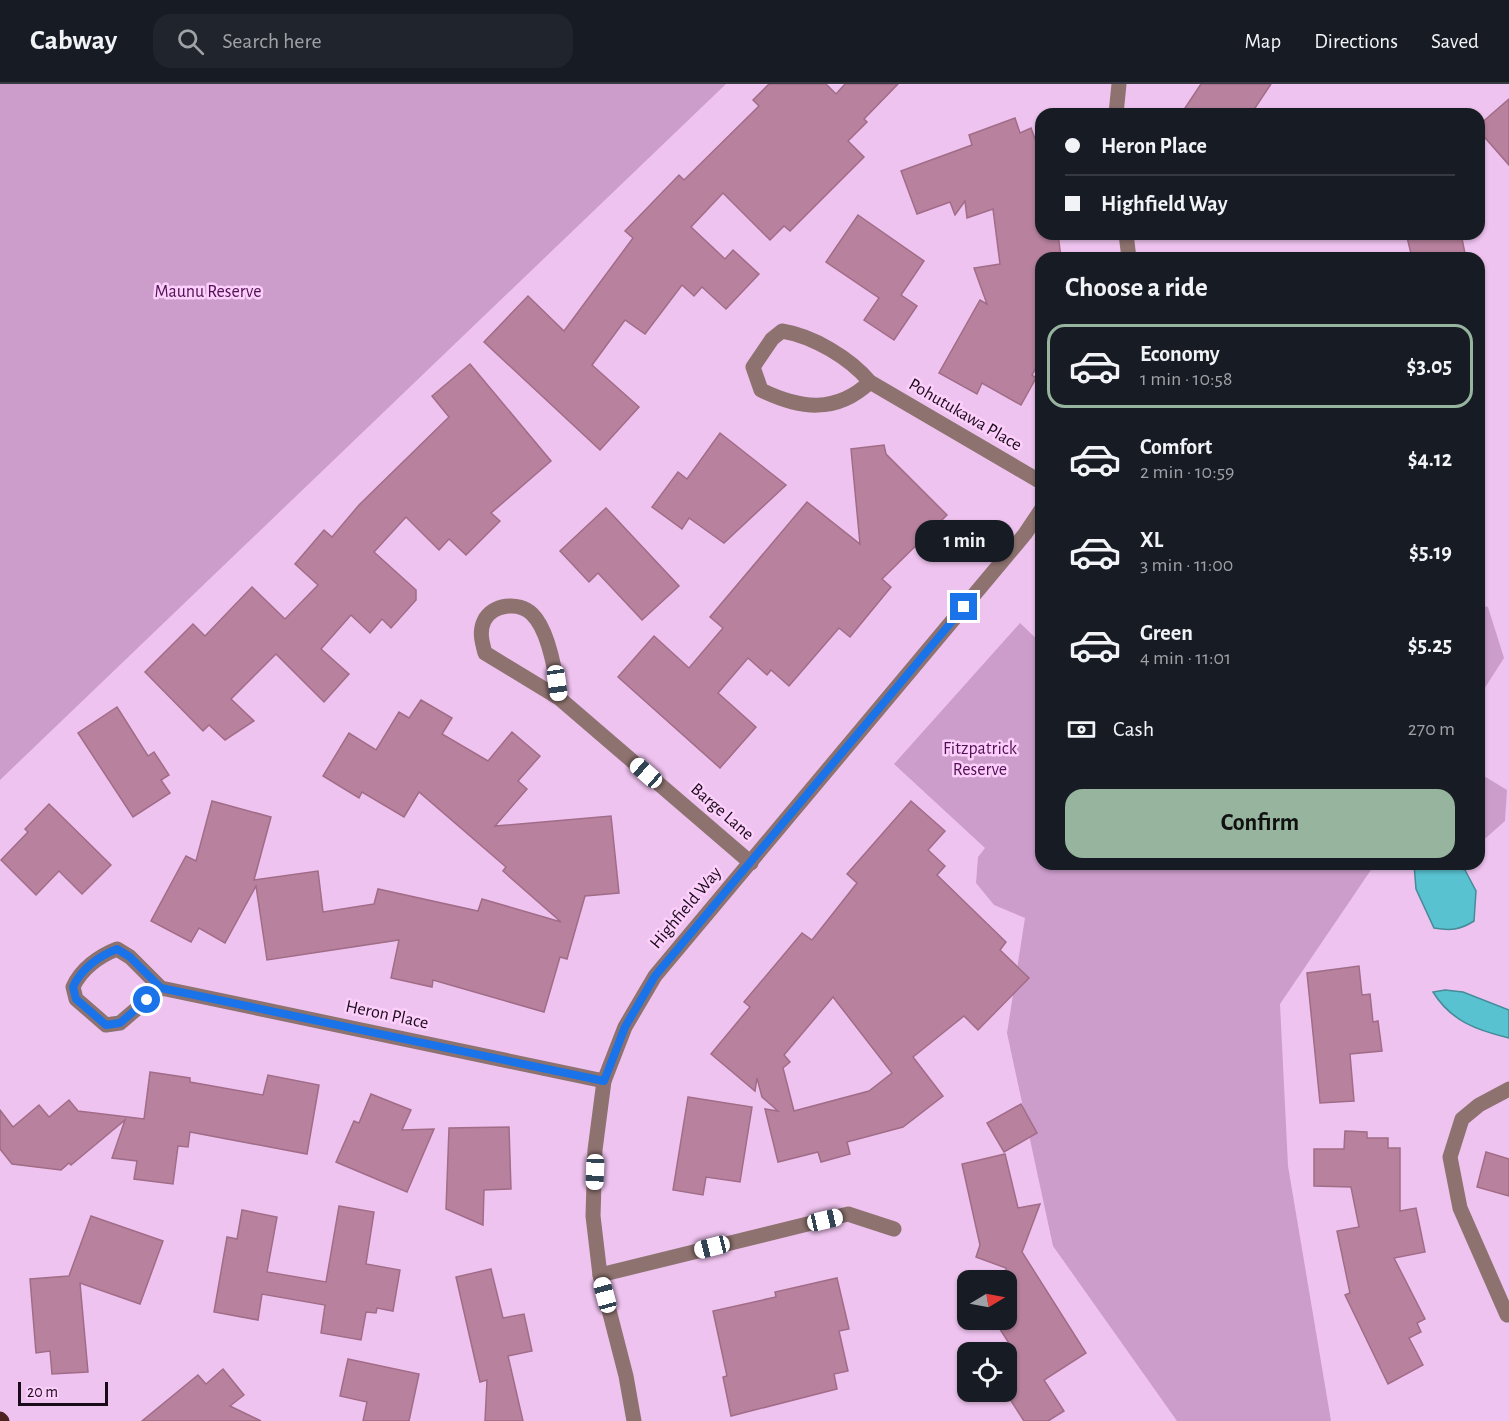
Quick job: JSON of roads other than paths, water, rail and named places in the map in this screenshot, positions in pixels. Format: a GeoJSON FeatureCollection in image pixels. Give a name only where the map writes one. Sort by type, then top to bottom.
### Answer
{"type":"FeatureCollection","features":[{"type":"Feature","properties":{"kind":"street"},"geometry":{"type":"LineString","coordinates":[[1117,108],[1119,84]]}},
{"type":"Feature","properties":{"kind":"street","name":"Pohutukawa Place"},"geometry":{"type":"LineString","coordinates":[[870,382],[856,395],[816,407],[801,406],[761,390],[753,368],[772,339],[782,331],[799,334],[857,367],[870,382],[1035,478]]}},
{"type":"Feature","properties":{"kind":"street","name":"Highfield Way"},"geometry":{"type":"LineString","coordinates":[[634,1421],[626,1376],[600,1275],[593,1216],[595,1150],[604,1081],[625,1027],[655,976],[1018,543],[1035,519]]}},
{"type":"Feature","properties":{"kind":"street","name":"Barge Lane"},"geometry":{"type":"LineString","coordinates":[[559,698],[555,669],[543,635],[532,614],[516,606],[506,605],[494,610],[484,620],[481,636],[485,653],[559,698],[751,863]]}},
{"type":"Feature","properties":{"kind":"street"},"geometry":{"type":"LineString","coordinates":[[117,949],[130,957],[161,988],[120,1023],[106,1025],[76,999],[73,987],[76,980],[102,955],[117,949]]}},
{"type":"Feature","properties":{"kind":"street","name":"Heron Place"},"geometry":{"type":"LineString","coordinates":[[161,988],[604,1081]]}},
{"type":"Feature","properties":{"kind":"street"},"geometry":{"type":"LineString","coordinates":[[1507,1315],[1460,1208],[1450,1157],[1462,1119],[1479,1105],[1509,1089]]}},
{"type":"Feature","properties":{"kind":"street"},"geometry":{"type":"LineString","coordinates":[[600,1275],[848,1215],[894,1229]]}},
{"type":"Feature","properties":{"kind":"park label","name":"Maunu Reserve"},"geometry":{"type":"Point","coordinates":[208,292]}},
{"type":"Feature","properties":{"kind":"park label","name":"Fitzpatrick Reserve"},"geometry":{"type":"Point","coordinates":[980,759]}}]}
